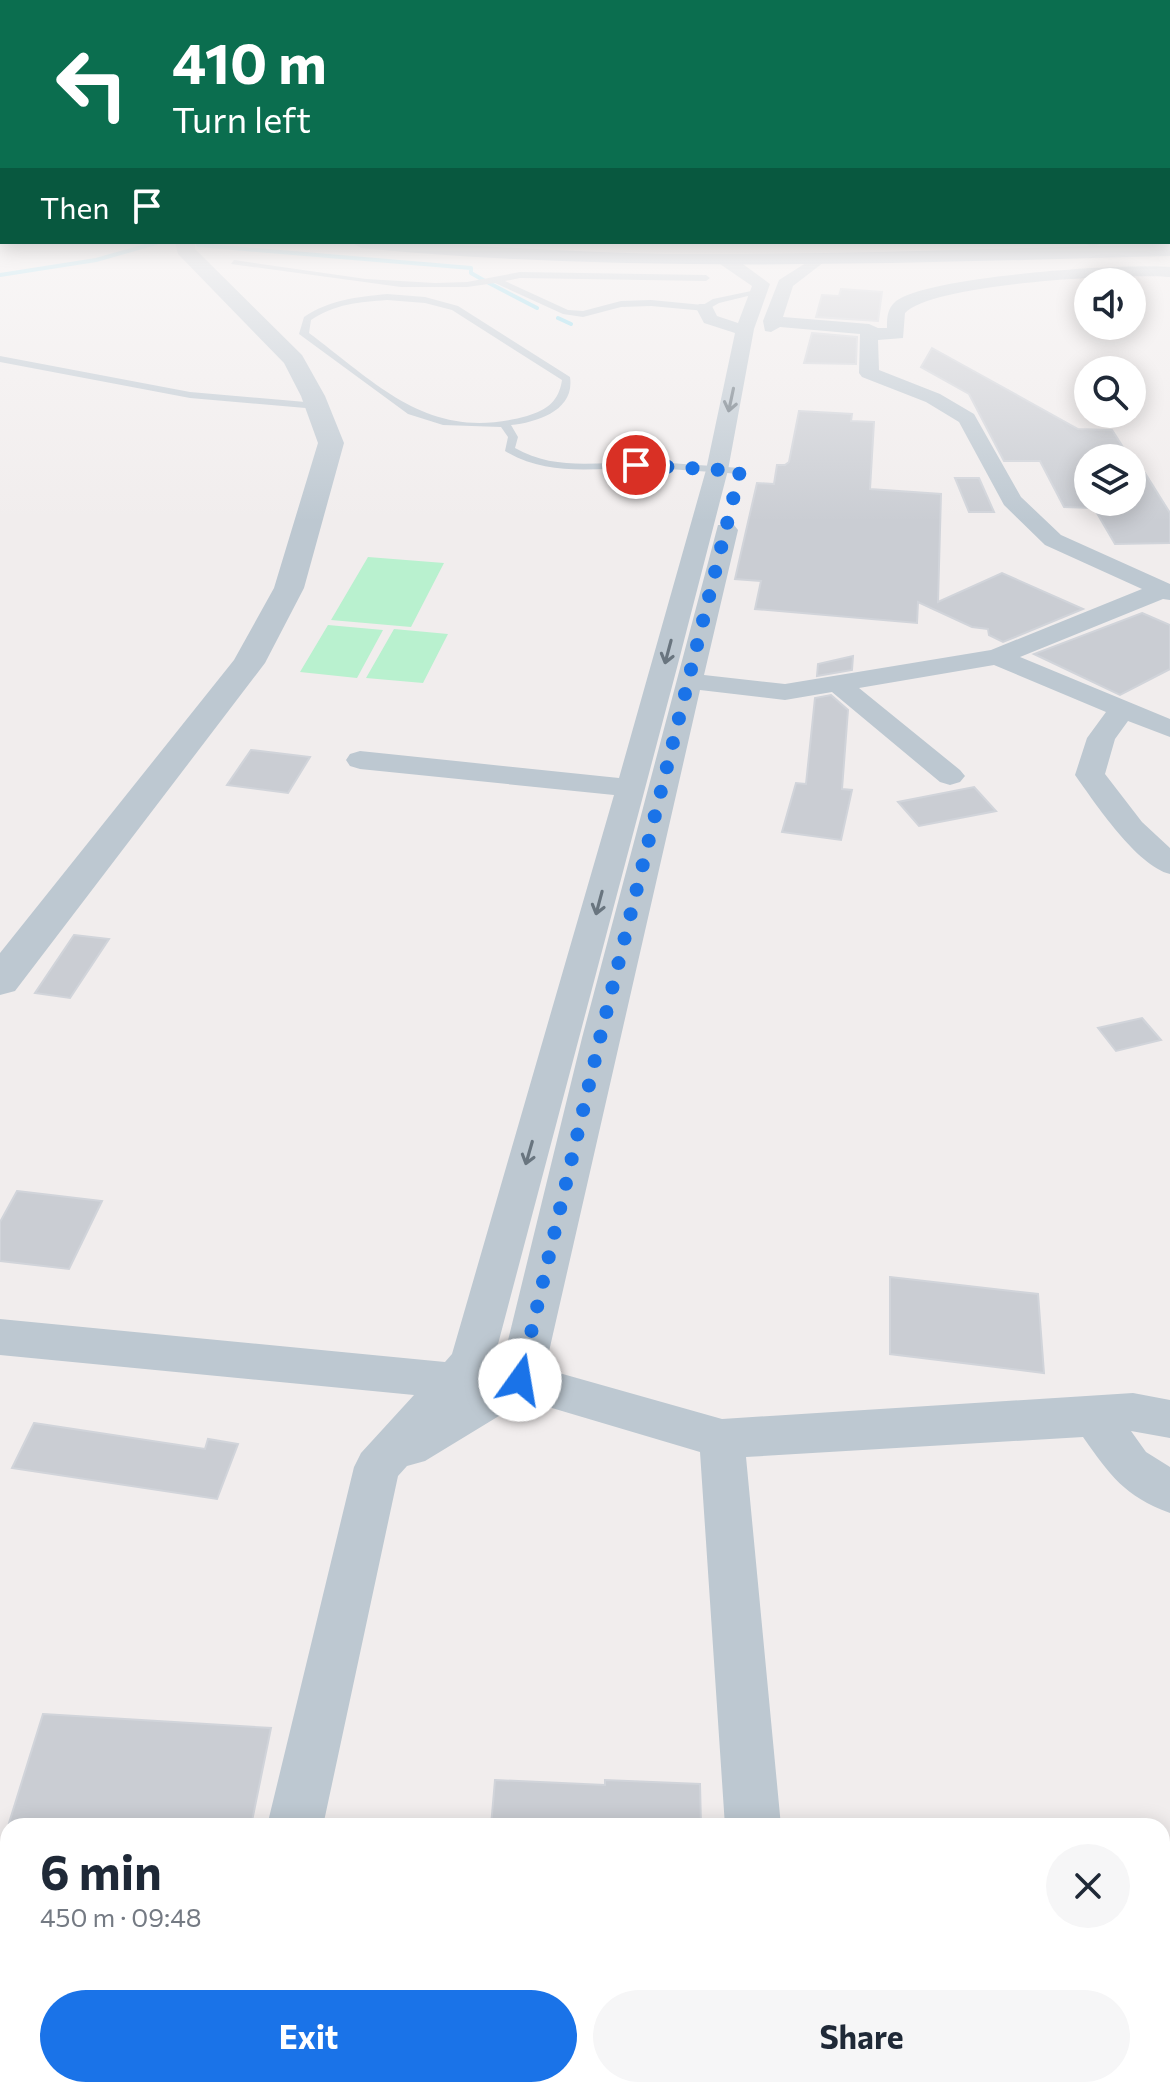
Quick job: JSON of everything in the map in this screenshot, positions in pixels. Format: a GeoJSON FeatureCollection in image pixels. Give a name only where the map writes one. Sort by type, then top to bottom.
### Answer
{"type":"FeatureCollection","features":[{"type":"Feature","properties":{"kind":"street"},"geometry":{"type":"LineString","coordinates":[[0,981],[249,663],[289,588],[331,443],[294,360],[261,327]]}},
{"type":"Feature","properties":{"kind":"street"},"geometry":{"type":"LineString","coordinates":[[377,1467],[520,1380],[600,1038],[689,681],[756,327]]}},
{"type":"Feature","properties":{"kind":"street"},"geometry":{"type":"LineString","coordinates":[[854,327],[869,329],[869,373],[933,398],[967,418],[1012,500],[1053,540],[1166,592]]}},
{"type":"Feature","properties":{"kind":"street"},"geometry":{"type":"LineString","coordinates":[[870,334],[896,334],[896,327]]}},
{"type":"Feature","properties":{"kind":"street"},"geometry":{"type":"LineString","coordinates":[[297,1818],[377,1467],[471,1363],[631,788],[728,470]]}},
{"type":"Feature","properties":{"kind":"street"},"geometry":{"type":"LineString","coordinates":[[689,681],[785,692],[997,657],[1166,592]]}},
{"type":"Feature","properties":{"kind":"street"},"geometry":{"type":"LineString","coordinates":[[997,657],[1170,729]]}},
{"type":"Feature","properties":{"kind":"street"},"geometry":{"type":"LineString","coordinates":[[837,683],[950,776]]}},
{"type":"Feature","properties":{"kind":"street"},"geometry":{"type":"LineString","coordinates":[[1123,709],[1101,738],[1090,775],[1131,828],[1170,865]]}},
{"type":"Feature","properties":{"kind":"street"},"geometry":{"type":"LineString","coordinates":[[360,760],[631,788]]}},
{"type":"Feature","properties":{"kind":"street"},"geometry":{"type":"LineString","coordinates":[[0,1337],[454,1381]]}},
{"type":"Feature","properties":{"kind":"street"},"geometry":{"type":"LineString","coordinates":[[520,1380],[722,1439],[1094,1417],[1133,1412],[1170,1419]]}},
{"type":"Feature","properties":{"kind":"street"},"geometry":{"type":"LineString","coordinates":[[1094,1417],[1130,1466],[1170,1492]]}},
{"type":"Feature","properties":{"kind":"street"},"geometry":{"type":"LineString","coordinates":[[722,1439],[752,1818]]}},
{"type":"Feature","properties":{"kind":"lane"},"geometry":{"type":"LineString","coordinates":[[305,327],[304,334],[416,415],[467,424],[504,423],[540,416],[556,407],[569,391],[567,379],[487,327]]}},
{"type":"Feature","properties":{"kind":"lane"},"geometry":{"type":"LineString","coordinates":[[0,359],[190,395],[317,406]]}},
{"type":"Feature","properties":{"kind":"lane"},"geometry":{"type":"LineString","coordinates":[[504,423],[513,437],[509,449],[522,458],[569,469],[636,465],[728,470]]}},
{"type":"Feature","properties":{"kind":"green space"},"geometry":{"type":"Polygon","coordinates":[[[368,557],[444,563],[411,627],[331,620],[368,557]]]}},
{"type":"Feature","properties":{"kind":"green space"},"geometry":{"type":"Polygon","coordinates":[[[328,625],[383,630],[357,678],[300,672],[328,625]]]}},
{"type":"Feature","properties":{"kind":"green space"},"geometry":{"type":"Polygon","coordinates":[[[394,629],[448,634],[423,683],[366,678],[394,629]]]}},
{"type":"Feature","properties":{"kind":"building"},"geometry":{"type":"Polygon","coordinates":[[[812,333],[857,337],[856,364],[804,363],[812,333]]]}},
{"type":"Feature","properties":{"kind":"building"},"geometry":{"type":"Polygon","coordinates":[[[932,348],[1074,428],[1112,430],[1121,444],[1074,444],[1074,507],[1064,507],[1040,461],[1004,461],[969,394],[921,367],[932,348]]]}},
{"type":"Feature","properties":{"kind":"building"},"geometry":{"type":"Polygon","coordinates":[[[799,411],[852,414],[851,421],[874,422],[870,489],[941,494],[938,602],[1002,573],[1083,609],[1003,642],[989,635],[988,629],[972,627],[918,602],[917,623],[755,609],[761,581],[735,579],[757,483],[774,484],[777,465],[789,462],[799,411]]]}},
{"type":"Feature","properties":{"kind":"building"},"geometry":{"type":"Polygon","coordinates":[[[1146,475],[1170,513],[1170,543],[1115,544],[1099,516],[1146,516],[1146,475]]]}},
{"type":"Feature","properties":{"kind":"building"},"geometry":{"type":"Polygon","coordinates":[[[955,478],[979,478],[994,512],[969,512],[955,478]]]}},
{"type":"Feature","properties":{"kind":"building"},"geometry":{"type":"Polygon","coordinates":[[[1142,613],[1170,625],[1170,669],[1120,695],[1034,654],[1142,613]]]}},
{"type":"Feature","properties":{"kind":"building"},"geometry":{"type":"Polygon","coordinates":[[[853,656],[852,670],[817,676],[818,664],[853,656]]]}},
{"type":"Feature","properties":{"kind":"building"},"geometry":{"type":"Polygon","coordinates":[[[831,695],[848,710],[842,789],[852,790],[841,840],[782,832],[796,783],[806,784],[815,698],[831,695]]]}},
{"type":"Feature","properties":{"kind":"building"},"geometry":{"type":"Polygon","coordinates":[[[251,750],[310,757],[288,793],[227,785],[251,750]]]}},
{"type":"Feature","properties":{"kind":"building"},"geometry":{"type":"Polygon","coordinates":[[[974,787],[996,811],[919,826],[898,802],[974,787]]]}},
{"type":"Feature","properties":{"kind":"building"},"geometry":{"type":"Polygon","coordinates":[[[74,935],[109,939],[70,998],[35,993],[74,935]]]}},
{"type":"Feature","properties":{"kind":"building"},"geometry":{"type":"Polygon","coordinates":[[[1142,1018],[1161,1040],[1116,1051],[1098,1028],[1142,1018]]]}},
{"type":"Feature","properties":{"kind":"building"},"geometry":{"type":"Polygon","coordinates":[[[17,1191],[102,1201],[69,1269],[0,1261],[0,1222],[17,1191]]]}},
{"type":"Feature","properties":{"kind":"building"},"geometry":{"type":"Polygon","coordinates":[[[890,1277],[1038,1294],[1044,1373],[890,1354],[890,1277]]]}},
{"type":"Feature","properties":{"kind":"building"},"geometry":{"type":"Polygon","coordinates":[[[34,1423],[205,1449],[208,1439],[238,1444],[217,1499],[12,1468],[34,1423]]]}},
{"type":"Feature","properties":{"kind":"building"},"geometry":{"type":"Polygon","coordinates":[[[43,1714],[271,1728],[253,1818],[11,1818],[43,1714]]]}},
{"type":"Feature","properties":{"kind":"building"},"geometry":{"type":"Polygon","coordinates":[[[495,1780],[605,1785],[605,1780],[700,1784],[701,1818],[492,1818],[495,1780]]]}},
{"type":"Feature","properties":{"kind":"route"},"geometry":{"type":"LineString","coordinates":[[520,1380],[600,1038],[740,471],[636,465]]}}]}
